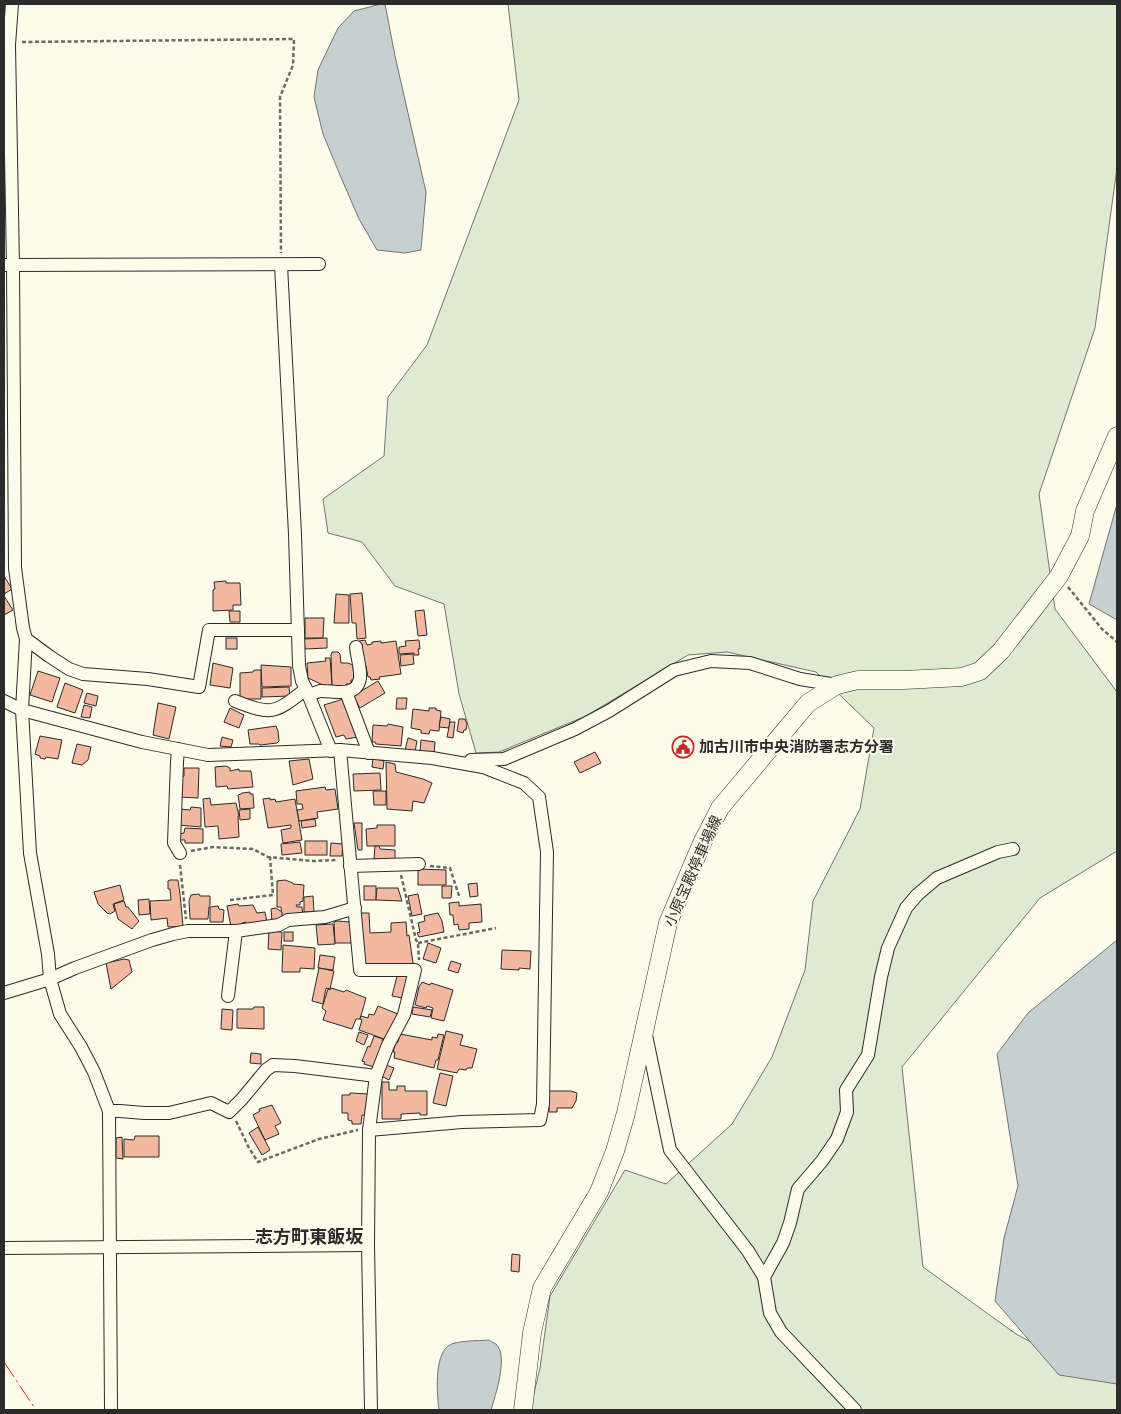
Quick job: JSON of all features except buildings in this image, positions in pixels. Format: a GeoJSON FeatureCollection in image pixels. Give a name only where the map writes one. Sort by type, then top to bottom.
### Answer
{"type":"FeatureCollection","features":[{"type":"Feature","properties":{"kind":"main road","name":"小原宝殿停車場線"},"geometry":{"type":"LineString","coordinates":[[522,1410],[532,1333],[542,1288],[599,1192],[615,1151],[626,1114],[668,923],[702,843],[720,808],[808,703],[837,685],[858,680],[962,677],[980,671],[1001,651],[1059,576],[1080,536],[1085,511],[1117,436]]}},
{"type":"Feature","properties":{"kind":"street"},"geometry":{"type":"LineString","coordinates":[[12,4],[9,45],[8,265],[14,568],[26,639],[22,710],[30,853],[48,954],[50,979],[60,1014],[94,1072],[109,1111],[111,1410]]}},
{"type":"Feature","properties":{"kind":"street"},"geometry":{"type":"LineString","coordinates":[[8,265],[319,264]]}},
{"type":"Feature","properties":{"kind":"street"},"geometry":{"type":"LineString","coordinates":[[280,265],[296,534],[299,666],[302,680],[335,750],[350,863],[360,970],[415,970],[404,1015],[388,1045],[376,1076],[369,1130],[368,1245],[371,1410]]}},
{"type":"Feature","properties":{"kind":"street"},"geometry":{"type":"LineString","coordinates":[[26,639],[49,656],[83,674],[148,679],[199,687],[209,630],[298,630]]}},
{"type":"Feature","properties":{"kind":"street"},"geometry":{"type":"LineString","coordinates":[[234,701],[263,711],[273,710],[286,705],[308,692],[346,692],[354,689],[360,678],[356,647]]}},
{"type":"Feature","properties":{"kind":"street"},"geometry":{"type":"LineString","coordinates":[[447,761],[504,759],[575,729],[609,711],[674,670],[711,661],[750,663],[800,679],[837,685]]}},
{"type":"Feature","properties":{"kind":"street"},"geometry":{"type":"LineString","coordinates":[[346,692],[369,753]]}},
{"type":"Feature","properties":{"kind":"street"},"geometry":{"type":"LineString","coordinates":[[4,701],[22,710],[142,742],[208,755],[335,750],[432,758],[483,767],[524,783],[540,797],[546,852],[543,1104],[540,1120],[462,1122],[369,1130]]}},
{"type":"Feature","properties":{"kind":"street"},"geometry":{"type":"LineString","coordinates":[[178,749],[174,843],[180,853]]}},
{"type":"Feature","properties":{"kind":"street"},"geometry":{"type":"LineString","coordinates":[[764,1277],[783,1243],[798,1189],[822,1161],[837,1139],[847,1112],[846,1090],[868,1055],[881,977],[888,948],[906,908],[917,895],[937,878],[998,852],[1013,849]]}},
{"type":"Feature","properties":{"kind":"street"},"geometry":{"type":"LineString","coordinates":[[350,863],[419,864]]}},
{"type":"Feature","properties":{"kind":"street"},"geometry":{"type":"LineString","coordinates":[[4,993],[50,979],[152,940],[188,931],[236,931],[279,925],[288,920],[325,917],[355,908]]}},
{"type":"Feature","properties":{"kind":"street"},"geometry":{"type":"LineString","coordinates":[[228,996],[236,931]]}},
{"type":"Feature","properties":{"kind":"street"},"geometry":{"type":"LineString","coordinates":[[644,1028],[670,1150],[748,1251],[764,1277],[770,1313],[781,1332],[855,1410]]}},
{"type":"Feature","properties":{"kind":"street"},"geometry":{"type":"LineString","coordinates":[[109,1111],[169,1112],[211,1103],[229,1112],[266,1070],[273,1065],[376,1076]]}},
{"type":"Feature","properties":{"kind":"street"},"geometry":{"type":"LineString","coordinates":[[4,1248],[368,1245]]}},
{"type":"Feature","properties":{"kind":"path"},"geometry":{"type":"LineString","coordinates":[[9,45],[26,41],[294,39],[293,65],[280,97],[280,265]]}},
{"type":"Feature","properties":{"kind":"path"},"geometry":{"type":"LineString","coordinates":[[1059,576],[1102,629],[1117,642]]}},
{"type":"Feature","properties":{"kind":"path"},"geometry":{"type":"LineString","coordinates":[[188,931],[180,853],[213,847],[252,849],[270,857],[350,863]]}},
{"type":"Feature","properties":{"kind":"path"},"geometry":{"type":"LineString","coordinates":[[230,900],[273,895],[270,857]]}},
{"type":"Feature","properties":{"kind":"path"},"geometry":{"type":"LineString","coordinates":[[419,864],[450,868],[459,896]]}},
{"type":"Feature","properties":{"kind":"path"},"geometry":{"type":"LineString","coordinates":[[399,865],[418,943],[496,928]]}},
{"type":"Feature","properties":{"kind":"path"},"geometry":{"type":"LineString","coordinates":[[229,1112],[258,1162],[319,1139],[354,1130],[369,1130]]}},
{"type":"Feature","properties":{"kind":"green space"},"geometry":{"type":"Polygon","coordinates":[[[508,4],[1117,4],[1117,168],[1095,328],[1039,494],[1055,609],[1117,692],[1117,851],[1040,898],[902,1067],[923,1267],[1016,1334],[1079,1368],[1117,1349],[1117,1410],[530,1410],[540,1368],[550,1296],[625,1170],[666,1184],[732,1124],[772,1057],[805,970],[813,901],[860,809],[874,728],[816,672],[727,652],[688,655],[586,716],[499,752],[476,753],[459,694],[444,604],[395,586],[362,542],[328,533],[323,499],[384,456],[388,397],[427,345],[519,100],[508,4]]]}},
{"type":"Feature","properties":{"kind":"shaded area"},"geometry":{"type":"Polygon","coordinates":[[[385,4],[426,192],[421,250],[405,253],[377,250],[359,219],[323,134],[314,97],[318,70],[338,28],[354,11],[385,4]]]}},
{"type":"Feature","properties":{"kind":"shaded area"},"geometry":{"type":"Polygon","coordinates":[[[1117,504],[1117,620],[1089,604],[1117,504]]]}},
{"type":"Feature","properties":{"kind":"shaded area"},"geometry":{"type":"Polygon","coordinates":[[[1117,940],[1117,1384],[1059,1375],[995,1301],[1004,1238],[1018,1186],[997,1054],[1028,1013],[1117,940]]]}},
{"type":"Feature","properties":{"kind":"shaded area"},"geometry":{"type":"Polygon","coordinates":[[[489,1340],[496,1344],[500,1350],[501,1357],[500,1376],[491,1410],[439,1410],[438,1367],[444,1351],[448,1346],[456,1343],[489,1340]]]}},
{"type":"Feature","properties":{"kind":"power"},"geometry":{"type":"LineString","coordinates":[[4,1362],[36,1410]]}},
{"type":"Feature","properties":{"kind":"place","name":"加古川市中央消防署志方分署"},"geometry":{"type":"Point","coordinates":[683,747]}},
{"type":"Feature","properties":{"kind":"district","name":"志方町東飯坂"},"geometry":{"type":"Point","coordinates":[309,1237]}}]}
